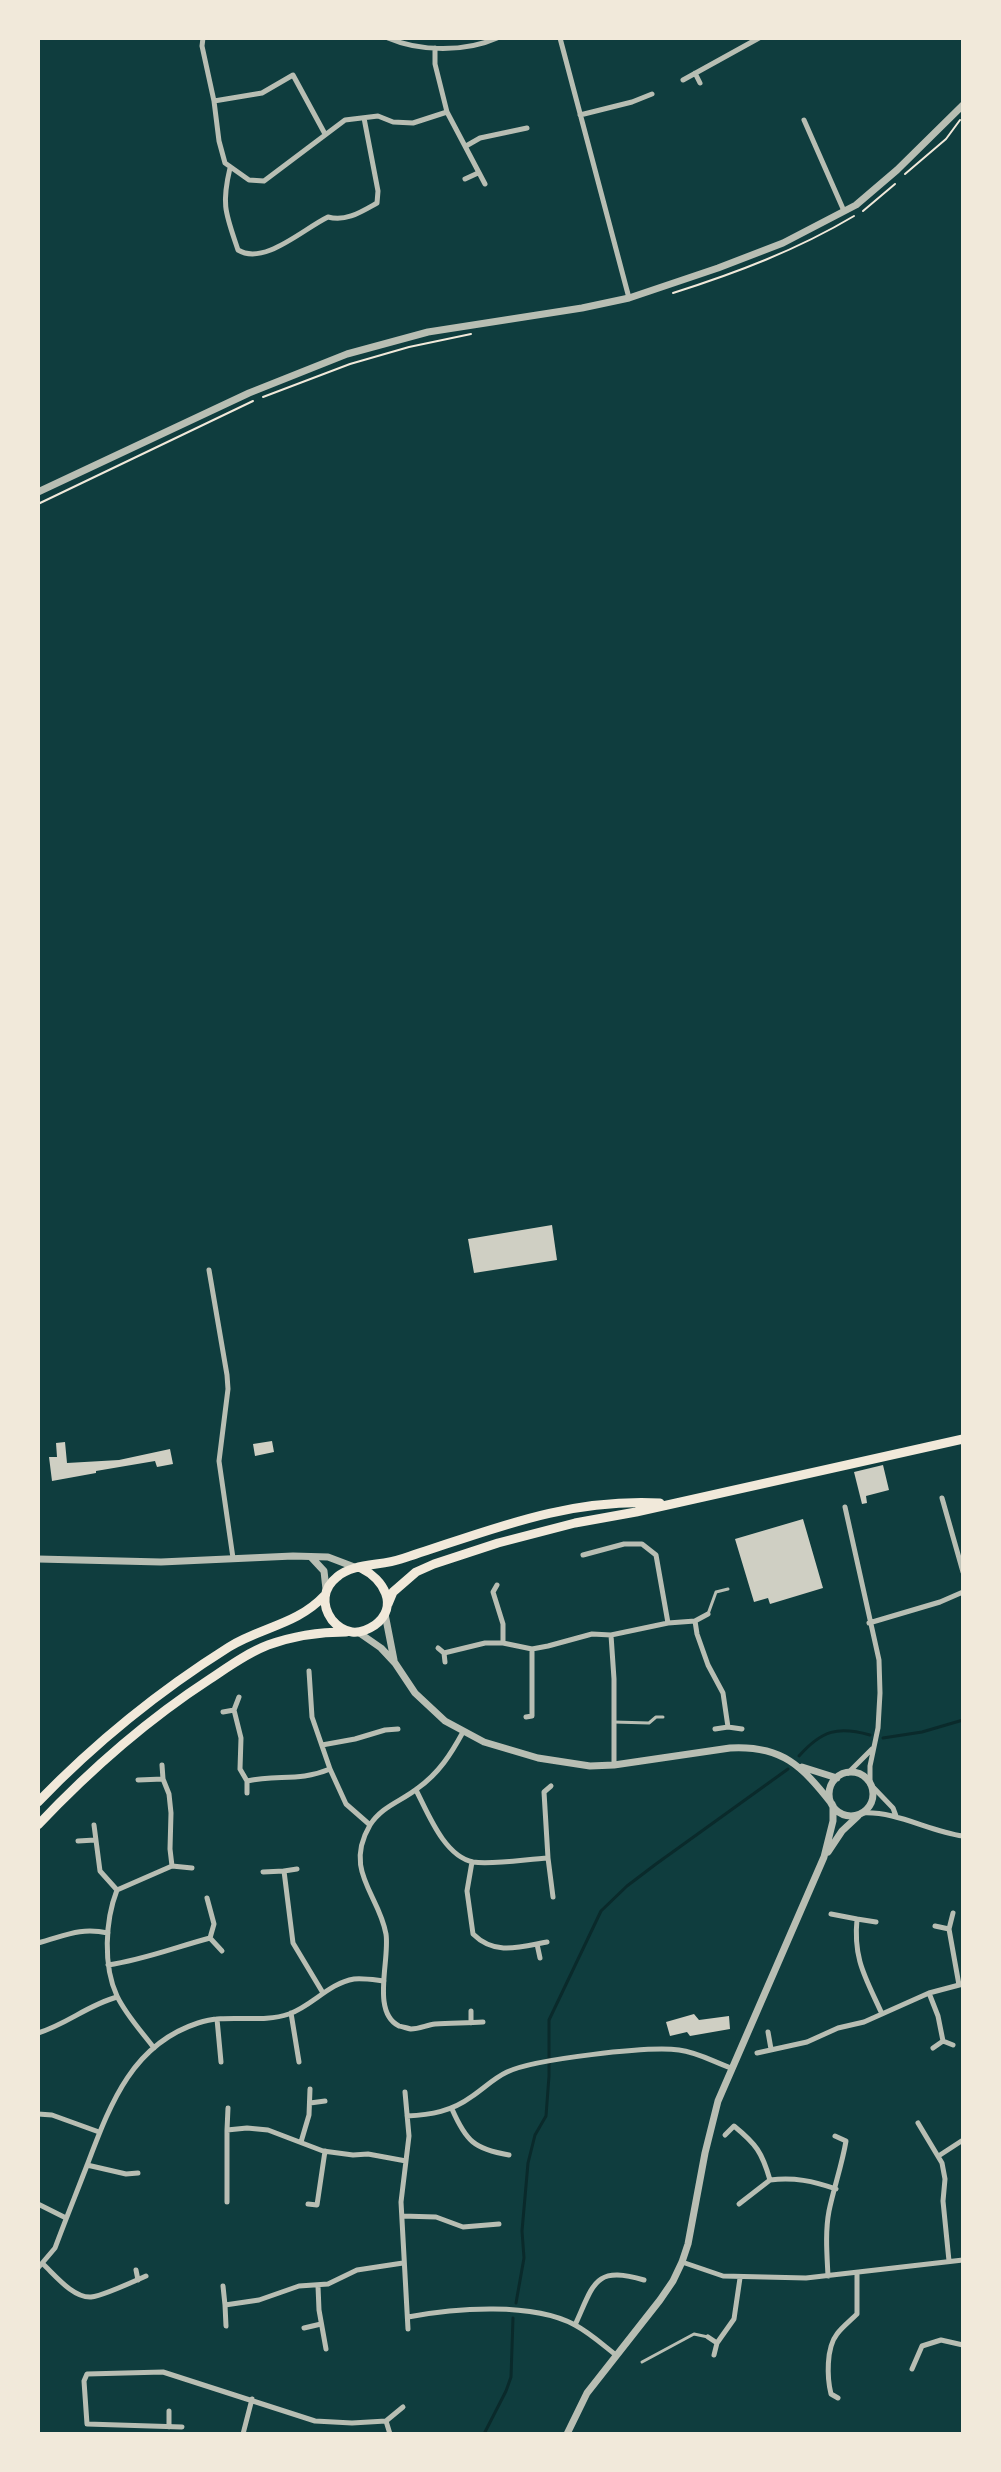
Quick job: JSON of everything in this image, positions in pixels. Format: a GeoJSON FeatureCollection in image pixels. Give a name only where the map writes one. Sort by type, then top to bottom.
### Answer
{"type":"FeatureCollection","features":[{"type":"Feature","properties":{"kind":"main road"},"geometry":{"type":"LineString","coordinates":[[38,1825],[149,1722],[235,1662],[266,1646],[293,1637],[354,1632],[372,1627],[393,1592],[407,1579],[434,1564],[575,1523],[963,1439]]}},
{"type":"Feature","properties":{"kind":"main road"},"geometry":{"type":"LineString","coordinates":[[38,1802],[99,1744],[175,1683],[246,1637],[306,1613],[336,1577],[545,1513],[638,1502],[668,1503]]}},
{"type":"Feature","properties":{"kind":"main road"},"geometry":{"type":"LineString","coordinates":[[359,1568],[380,1581],[387,1596],[386,1608]]}},
{"type":"Feature","properties":{"kind":"main road"},"geometry":{"type":"LineString","coordinates":[[326,1592],[325,1605],[331,1618],[341,1628],[354,1632]]}},
{"type":"Feature","properties":{"kind":"street"},"geometry":{"type":"LineString","coordinates":[[203,38],[225,163],[249,180],[264,181],[345,120],[378,116],[393,122],[413,123],[447,112]]}},
{"type":"Feature","properties":{"kind":"street"},"geometry":{"type":"LineString","coordinates":[[388,38],[435,48],[460,47],[497,38]]}},
{"type":"Feature","properties":{"kind":"street"},"geometry":{"type":"LineString","coordinates":[[560,38],[629,298]]}},
{"type":"Feature","properties":{"kind":"street"},"geometry":{"type":"LineString","coordinates":[[683,80],[759,38]]}},
{"type":"Feature","properties":{"kind":"street"},"geometry":{"type":"LineString","coordinates":[[435,48],[435,64],[447,112],[485,184]]}},
{"type":"Feature","properties":{"kind":"street"},"geometry":{"type":"LineString","coordinates":[[695,73],[700,83]]}},
{"type":"Feature","properties":{"kind":"street"},"geometry":{"type":"LineString","coordinates":[[214,101],[262,93],[293,75],[325,134]]}},
{"type":"Feature","properties":{"kind":"street"},"geometry":{"type":"LineString","coordinates":[[627,93],[632,102]]}},
{"type":"Feature","properties":{"kind":"street"},"geometry":{"type":"LineString","coordinates":[[580,115],[652,94]]}},
{"type":"Feature","properties":{"kind":"street"},"geometry":{"type":"LineString","coordinates":[[38,492],[249,393],[347,354],[428,332],[629,298],[783,243],[856,205],[897,170],[963,105]]}},
{"type":"Feature","properties":{"kind":"street"},"geometry":{"type":"LineString","coordinates":[[230,168],[223,196],[226,216],[238,250],[247,256],[266,254],[328,217],[354,216],[377,203],[378,191],[364,118]]}},
{"type":"Feature","properties":{"kind":"street"},"geometry":{"type":"LineString","coordinates":[[804,120],[844,211]]}},
{"type":"Feature","properties":{"kind":"street"},"geometry":{"type":"LineString","coordinates":[[466,146],[480,138],[527,128]]}},
{"type":"Feature","properties":{"kind":"street"},"geometry":{"type":"LineString","coordinates":[[517,129],[518,138]]}},
{"type":"Feature","properties":{"kind":"street"},"geometry":{"type":"LineString","coordinates":[[465,179],[478,173]]}},
{"type":"Feature","properties":{"kind":"street"},"geometry":{"type":"LineString","coordinates":[[209,1270],[227,1375],[219,1461],[233,1558]]}},
{"type":"Feature","properties":{"kind":"street"},"geometry":{"type":"LineString","coordinates":[[942,1498],[963,1572]]}},
{"type":"Feature","properties":{"kind":"street"},"geometry":{"type":"LineString","coordinates":[[824,1857],[842,1831],[871,1804],[870,1766],[880,1693],[879,1660],[845,1507]]}},
{"type":"Feature","properties":{"kind":"street"},"geometry":{"type":"LineString","coordinates":[[583,1555],[624,1544],[642,1544],[656,1555],[668,1623]]}},
{"type":"Feature","properties":{"kind":"street"},"geometry":{"type":"LineString","coordinates":[[597,1552],[598,1562]]}},
{"type":"Feature","properties":{"kind":"street"},"geometry":{"type":"LineString","coordinates":[[311,1557],[324,1571],[326,1592]]}},
{"type":"Feature","properties":{"kind":"street"},"geometry":{"type":"LineString","coordinates":[[38,1559],[161,1562],[328,1557],[359,1568]]}},
{"type":"Feature","properties":{"kind":"street"},"geometry":{"type":"LineString","coordinates":[[497,1585],[493,1592],[503,1624],[503,1643]]}},
{"type":"Feature","properties":{"kind":"street"},"geometry":{"type":"LineString","coordinates":[[869,1623],[963,1592]]}},
{"type":"Feature","properties":{"kind":"street"},"geometry":{"type":"LineString","coordinates":[[386,1608],[395,1663]]}},
{"type":"Feature","properties":{"kind":"street"},"geometry":{"type":"LineString","coordinates":[[444,1653],[485,1643],[532,1649],[592,1634],[611,1635],[668,1623],[695,1621],[708,1614]]}},
{"type":"Feature","properties":{"kind":"street"},"geometry":{"type":"LineString","coordinates":[[695,1621],[708,1665],[723,1693],[728,1727]]}},
{"type":"Feature","properties":{"kind":"street"},"geometry":{"type":"LineString","coordinates":[[354,1632],[381,1648],[415,1693],[445,1721],[484,1742],[571,1765],[614,1765],[747,1748],[777,1754],[800,1766],[837,1778]]}},
{"type":"Feature","properties":{"kind":"street"},"geometry":{"type":"LineString","coordinates":[[611,1635],[614,1765]]}},
{"type":"Feature","properties":{"kind":"street"},"geometry":{"type":"LineString","coordinates":[[438,1648],[444,1653],[445,1662]]}},
{"type":"Feature","properties":{"kind":"street"},"geometry":{"type":"LineString","coordinates":[[532,1649],[532,1717]]}},
{"type":"Feature","properties":{"kind":"street"},"geometry":{"type":"LineString","coordinates":[[309,1671],[312,1717],[330,1769],[346,1804],[370,1825]]}},
{"type":"Feature","properties":{"kind":"street"},"geometry":{"type":"LineString","coordinates":[[239,1697],[234,1710],[241,1738],[240,1769],[247,1781],[247,1793]]}},
{"type":"Feature","properties":{"kind":"street"},"geometry":{"type":"LineString","coordinates":[[223,1712],[234,1710]]}},
{"type":"Feature","properties":{"kind":"street"},"geometry":{"type":"LineString","coordinates":[[322,1745],[398,1729]]}},
{"type":"Feature","properties":{"kind":"street"},"geometry":{"type":"LineString","coordinates":[[715,1729],[742,1729]]}},
{"type":"Feature","properties":{"kind":"street"},"geometry":{"type":"LineString","coordinates":[[463,1732],[449,1758],[416,1790],[390,1804],[370,1825],[361,1855],[362,1876],[385,1932],[384,2006],[390,2019],[410,2029],[431,2024],[483,2022]]}},
{"type":"Feature","properties":{"kind":"street"},"geometry":{"type":"LineString","coordinates":[[567,2434],[587,2393],[660,2300],[682,2262],[718,2101],[824,1857],[833,1821],[829,1793],[837,1778],[848,1773],[875,1746]]}},
{"type":"Feature","properties":{"kind":"street"},"geometry":{"type":"LineString","coordinates":[[162,1765],[171,1813],[172,1866]]}},
{"type":"Feature","properties":{"kind":"street"},"geometry":{"type":"LineString","coordinates":[[800,1766],[845,1815],[896,1816],[963,1836]]}},
{"type":"Feature","properties":{"kind":"street"},"geometry":{"type":"LineString","coordinates":[[247,1781],[312,1777],[330,1769]]}},
{"type":"Feature","properties":{"kind":"street"},"geometry":{"type":"LineString","coordinates":[[848,1773],[860,1774],[893,1808],[896,1816]]}},
{"type":"Feature","properties":{"kind":"street"},"geometry":{"type":"LineString","coordinates":[[138,1780],[163,1779]]}},
{"type":"Feature","properties":{"kind":"street"},"geometry":{"type":"LineString","coordinates":[[551,1786],[541,1789],[553,1897]]}},
{"type":"Feature","properties":{"kind":"street"},"geometry":{"type":"LineString","coordinates":[[416,1790],[447,1845],[472,1862],[548,1858]]}},
{"type":"Feature","properties":{"kind":"street"},"geometry":{"type":"LineString","coordinates":[[94,1825],[100,1871],[117,1890]]}},
{"type":"Feature","properties":{"kind":"street"},"geometry":{"type":"LineString","coordinates":[[78,1841],[95,1840]]}},
{"type":"Feature","properties":{"kind":"street"},"geometry":{"type":"LineString","coordinates":[[472,1862],[467,1891],[473,1934],[488,1946],[498,1948],[547,1942]]}},
{"type":"Feature","properties":{"kind":"street"},"geometry":{"type":"LineString","coordinates":[[117,1890],[172,1866],[192,1868]]}},
{"type":"Feature","properties":{"kind":"street"},"geometry":{"type":"LineString","coordinates":[[263,1872],[297,1869]]}},
{"type":"Feature","properties":{"kind":"street"},"geometry":{"type":"LineString","coordinates":[[284,1871],[293,1943],[323,1993]]}},
{"type":"Feature","properties":{"kind":"street"},"geometry":{"type":"LineString","coordinates":[[117,1890],[108,1933],[108,1965],[117,1997],[154,2048]]}},
{"type":"Feature","properties":{"kind":"street"},"geometry":{"type":"LineString","coordinates":[[207,1898],[214,1924],[210,1938]]}},
{"type":"Feature","properties":{"kind":"street"},"geometry":{"type":"LineString","coordinates":[[757,2053],[807,2042],[929,1993],[961,1984],[949,1929],[953,1913]]}},
{"type":"Feature","properties":{"kind":"street"},"geometry":{"type":"LineString","coordinates":[[831,1914],[876,1922]]}},
{"type":"Feature","properties":{"kind":"street"},"geometry":{"type":"LineString","coordinates":[[857,1919],[857,1958],[882,2014]]}},
{"type":"Feature","properties":{"kind":"street"},"geometry":{"type":"LineString","coordinates":[[935,1926],[949,1929]]}},
{"type":"Feature","properties":{"kind":"street"},"geometry":{"type":"LineString","coordinates":[[38,1943],[78,1930],[108,1933]]}},
{"type":"Feature","properties":{"kind":"street"},"geometry":{"type":"LineString","coordinates":[[108,1965],[145,1958],[210,1938]]}},
{"type":"Feature","properties":{"kind":"street"},"geometry":{"type":"LineString","coordinates":[[210,1938],[222,1951]]}},
{"type":"Feature","properties":{"kind":"street"},"geometry":{"type":"LineString","coordinates":[[537,1944],[540,1958]]}},
{"type":"Feature","properties":{"kind":"street"},"geometry":{"type":"LineString","coordinates":[[146,2276],[91,2297],[79,2294],[40,2266],[55,2248],[99,2132],[129,2073],[154,2048],[200,2022],[275,2017],[291,2013],[341,1983],[355,1979],[384,1981]]}},
{"type":"Feature","properties":{"kind":"street"},"geometry":{"type":"LineString","coordinates":[[929,1993],[943,2041]]}},
{"type":"Feature","properties":{"kind":"street"},"geometry":{"type":"LineString","coordinates":[[38,2033],[63,2025],[100,2002],[117,1997]]}},
{"type":"Feature","properties":{"kind":"street"},"geometry":{"type":"LineString","coordinates":[[471,2011],[471,2023]]}},
{"type":"Feature","properties":{"kind":"street"},"geometry":{"type":"LineString","coordinates":[[291,2013],[299,2062]]}},
{"type":"Feature","properties":{"kind":"street"},"geometry":{"type":"LineString","coordinates":[[217,2019],[221,2062]]}},
{"type":"Feature","properties":{"kind":"street"},"geometry":{"type":"LineString","coordinates":[[768,2032],[771,2049]]}},
{"type":"Feature","properties":{"kind":"street"},"geometry":{"type":"LineString","coordinates":[[943,2041],[953,2045]]}},
{"type":"Feature","properties":{"kind":"street"},"geometry":{"type":"LineString","coordinates":[[933,2048],[943,2041]]}},
{"type":"Feature","properties":{"kind":"street"},"geometry":{"type":"LineString","coordinates":[[407,2116],[452,2109],[507,2072],[555,2061],[627,2052],[678,2050],[731,2068]]}},
{"type":"Feature","properties":{"kind":"street"},"geometry":{"type":"LineString","coordinates":[[301,2142],[309,2115],[310,2089]]}},
{"type":"Feature","properties":{"kind":"street"},"geometry":{"type":"LineString","coordinates":[[405,2092],[409,2136],[401,2202],[408,2329]]}},
{"type":"Feature","properties":{"kind":"street"},"geometry":{"type":"LineString","coordinates":[[310,2103],[325,2101]]}},
{"type":"Feature","properties":{"kind":"street"},"geometry":{"type":"LineString","coordinates":[[227,2202],[228,2108]]}},
{"type":"Feature","properties":{"kind":"street"},"geometry":{"type":"LineString","coordinates":[[452,2109],[460,2127],[477,2147],[509,2155]]}},
{"type":"Feature","properties":{"kind":"street"},"geometry":{"type":"LineString","coordinates":[[38,2114],[52,2115],[99,2132]]}},
{"type":"Feature","properties":{"kind":"street"},"geometry":{"type":"LineString","coordinates":[[918,2123],[940,2155],[945,2179],[943,2201],[949,2261]]}},
{"type":"Feature","properties":{"kind":"street"},"geometry":{"type":"LineString","coordinates":[[725,2135],[734,2126],[755,2142],[766,2163],[770,2180]]}},
{"type":"Feature","properties":{"kind":"street"},"geometry":{"type":"LineString","coordinates":[[227,2130],[268,2130],[325,2151],[406,2161]]}},
{"type":"Feature","properties":{"kind":"street"},"geometry":{"type":"LineString","coordinates":[[828,2276],[829,2211],[846,2141],[835,2136]]}},
{"type":"Feature","properties":{"kind":"street"},"geometry":{"type":"LineString","coordinates":[[940,2155],[963,2140]]}},
{"type":"Feature","properties":{"kind":"street"},"geometry":{"type":"LineString","coordinates":[[308,2204],[317,2205],[325,2151]]}},
{"type":"Feature","properties":{"kind":"street"},"geometry":{"type":"LineString","coordinates":[[87,2165],[110,2172],[138,2173]]}},
{"type":"Feature","properties":{"kind":"street"},"geometry":{"type":"LineString","coordinates":[[739,2204],[770,2180],[807,2179],[836,2189]]}},
{"type":"Feature","properties":{"kind":"street"},"geometry":{"type":"LineString","coordinates":[[38,2204],[66,2218]]}},
{"type":"Feature","properties":{"kind":"street"},"geometry":{"type":"LineString","coordinates":[[402,2216],[436,2217],[463,2227],[499,2224]]}},
{"type":"Feature","properties":{"kind":"street"},"geometry":{"type":"LineString","coordinates":[[682,2262],[723,2276],[740,2278],[857,2274],[963,2260]]}},
{"type":"Feature","properties":{"kind":"street"},"geometry":{"type":"LineString","coordinates":[[225,2305],[259,2300],[299,2286],[318,2286],[357,2270],[403,2263]]}},
{"type":"Feature","properties":{"kind":"street"},"geometry":{"type":"LineString","coordinates":[[136,2270],[138,2280]]}},
{"type":"Feature","properties":{"kind":"street"},"geometry":{"type":"LineString","coordinates":[[575,2325],[596,2282],[604,2276],[613,2273],[644,2280]]}},
{"type":"Feature","properties":{"kind":"street"},"geometry":{"type":"LineString","coordinates":[[838,2398],[831,2394],[829,2384],[832,2344],[836,2335],[857,2314],[857,2274]]}},
{"type":"Feature","properties":{"kind":"street"},"geometry":{"type":"LineString","coordinates":[[714,2355],[717,2343],[734,2319],[740,2278]]}},
{"type":"Feature","properties":{"kind":"street"},"geometry":{"type":"LineString","coordinates":[[223,2286],[226,2326]]}},
{"type":"Feature","properties":{"kind":"street"},"geometry":{"type":"LineString","coordinates":[[318,2286],[326,2349]]}},
{"type":"Feature","properties":{"kind":"street"},"geometry":{"type":"LineString","coordinates":[[408,2317],[441,2311],[533,2310],[575,2325],[616,2355]]}},
{"type":"Feature","properties":{"kind":"street"},"geometry":{"type":"LineString","coordinates":[[304,2328],[321,2324]]}},
{"type":"Feature","properties":{"kind":"street"},"geometry":{"type":"LineString","coordinates":[[708,2337],[717,2343]]}},
{"type":"Feature","properties":{"kind":"street"},"geometry":{"type":"LineString","coordinates":[[912,2369],[922,2346],[941,2340],[963,2345]]}},
{"type":"Feature","properties":{"kind":"street"},"geometry":{"type":"LineString","coordinates":[[182,2427],[87,2424],[84,2381],[87,2374],[163,2372],[315,2421],[386,2421],[403,2407]]}},
{"type":"Feature","properties":{"kind":"street"},"geometry":{"type":"LineString","coordinates":[[243,2434],[252,2399]]}},
{"type":"Feature","properties":{"kind":"street"},"geometry":{"type":"LineString","coordinates":[[169,2411],[169,2427]]}},
{"type":"Feature","properties":{"kind":"street"},"geometry":{"type":"LineString","coordinates":[[386,2421],[390,2434]]}},
{"type":"Feature","properties":{"kind":"lane"},"geometry":{"type":"LineString","coordinates":[[708,1614],[716,1592],[728,1589]]}},
{"type":"Feature","properties":{"kind":"lane"},"geometry":{"type":"LineString","coordinates":[[614,1722],[649,1723],[656,1717],[663,1717]]}},
{"type":"Feature","properties":{"kind":"lane"},"geometry":{"type":"LineString","coordinates":[[642,2362],[694,2334],[708,2337]]}},
{"type":"Feature","properties":{"kind":"building"},"geometry":{"type":"Polygon","coordinates":[[[552,1225],[557,1260],[474,1273],[468,1239],[552,1225]]]}},
{"type":"Feature","properties":{"kind":"building"},"geometry":{"type":"Polygon","coordinates":[[[272,1441],[274,1452],[255,1456],[253,1444],[272,1441]]]}},
{"type":"Feature","properties":{"kind":"building"},"geometry":{"type":"Polygon","coordinates":[[[65,1442],[67,1463],[119,1460],[170,1449],[173,1464],[157,1467],[155,1461],[52,1481],[49,1457],[57,1457],[56,1443],[65,1442]]]}},
{"type":"Feature","properties":{"kind":"building"},"geometry":{"type":"Polygon","coordinates":[[[883,1465],[889,1490],[866,1496],[867,1503],[862,1504],[854,1472],[883,1465]]]}},
{"type":"Feature","properties":{"kind":"building"},"geometry":{"type":"Polygon","coordinates":[[[803,1519],[823,1588],[770,1604],[768,1598],[754,1602],[735,1539],[803,1519]]]}},
{"type":"Feature","properties":{"kind":"building"},"geometry":{"type":"Polygon","coordinates":[[[694,2014],[699,2020],[729,2016],[730,2029],[670,2036],[666,2022],[694,2014]]]}},
{"type":"Feature","properties":{"kind":"waterway"},"geometry":{"type":"LineString","coordinates":[[883,1738],[922,1732],[963,1720]]}},
{"type":"Feature","properties":{"kind":"waterway"},"geometry":{"type":"LineString","coordinates":[[799,1756],[815,1740],[831,1732],[870,1735]]}},
{"type":"Feature","properties":{"kind":"waterway"},"geometry":{"type":"LineString","coordinates":[[516,2303],[524,2258],[522,2231],[528,2163],[535,2135],[546,2116],[549,2020],[601,1911],[627,1886],[788,1769]]}},
{"type":"Feature","properties":{"kind":"waterway"},"geometry":{"type":"LineString","coordinates":[[484,2434],[511,2377],[513,2318]]}}]}
